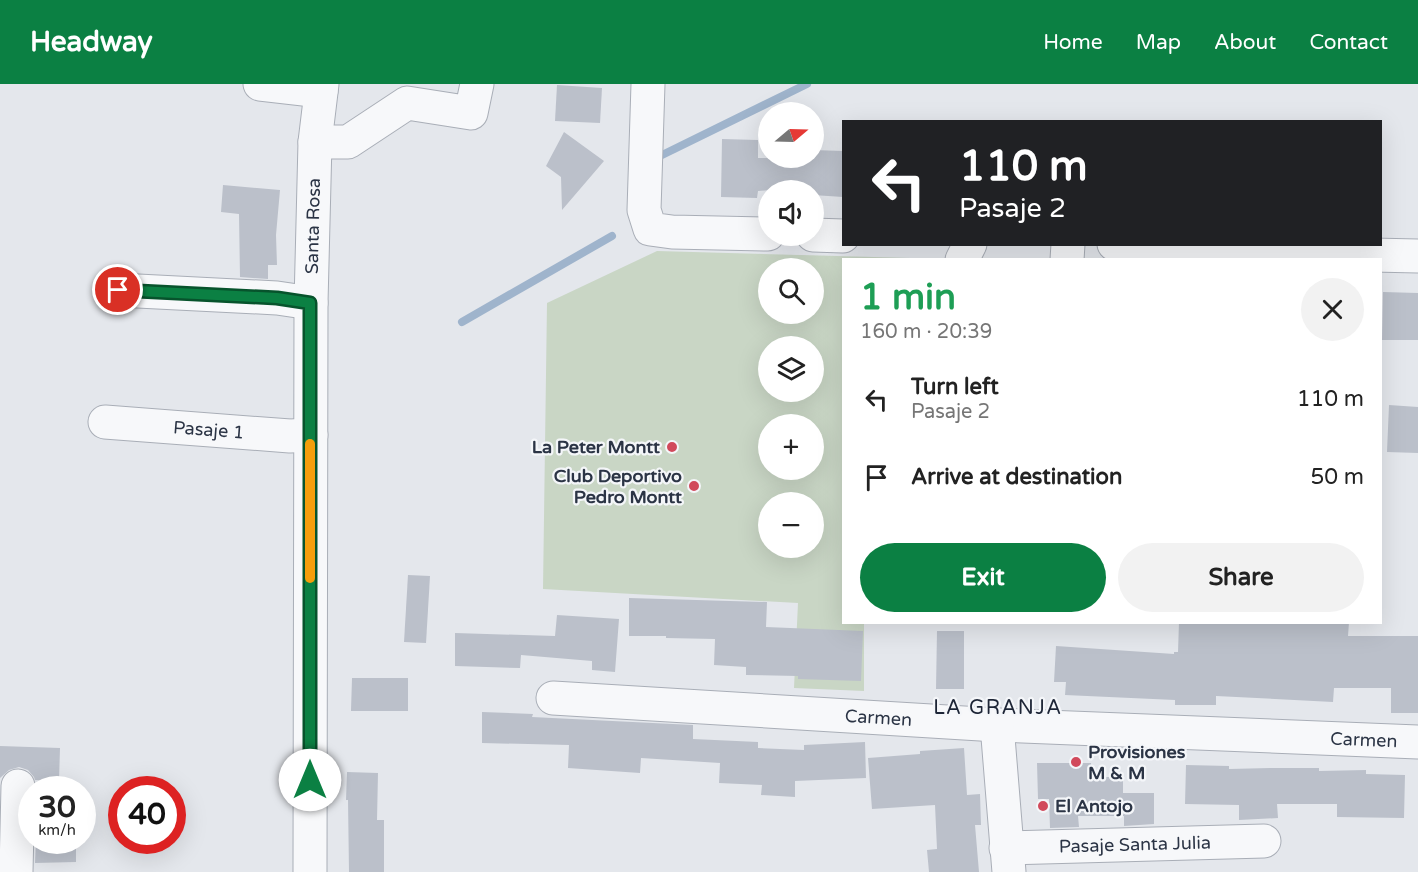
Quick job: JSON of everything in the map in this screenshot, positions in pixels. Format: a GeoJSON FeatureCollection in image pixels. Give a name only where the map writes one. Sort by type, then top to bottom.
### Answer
{"type":"FeatureCollection","features":[{"type":"Feature","properties":{"kind":"street"},"geometry":{"type":"LineString","coordinates":[[260,84],[322,88]]}},
{"type":"Feature","properties":{"kind":"street"},"geometry":{"type":"LineString","coordinates":[[315,142],[348,142],[409,93],[471,113],[477,84]]}},
{"type":"Feature","properties":{"kind":"street"},"geometry":{"type":"LineString","coordinates":[[648,84],[644,210],[650,229],[758,234]]}},
{"type":"Feature","properties":{"kind":"street","name":"Santa Rosa"},"geometry":{"type":"LineString","coordinates":[[310,872],[310,303],[315,142],[322,88]]}},
{"type":"Feature","properties":{"kind":"street"},"geometry":{"type":"LineString","coordinates":[[824,235],[842,236]]}},
{"type":"Feature","properties":{"kind":"street"},"geometry":{"type":"LineString","coordinates":[[1128,246],[1191,255],[1418,256]]}},
{"type":"Feature","properties":{"kind":"street"},"geometry":{"type":"LineString","coordinates":[[118,290],[277,298],[310,303]]}},
{"type":"Feature","properties":{"kind":"street","name":"Pasaje 1"},"geometry":{"type":"LineString","coordinates":[[105,422],[290,436],[310,435]]}},
{"type":"Feature","properties":{"kind":"street","name":"Carmen"},"geometry":{"type":"LineString","coordinates":[[553,698],[997,725],[1418,742]]}},
{"type":"Feature","properties":{"kind":"street"},"geometry":{"type":"LineString","coordinates":[[997,725],[1008,860]]}},
{"type":"Feature","properties":{"kind":"street"},"geometry":{"type":"LineString","coordinates":[[16,872],[18,786]]}},
{"type":"Feature","properties":{"kind":"street","name":"Pasaje Santa Julia"},"geometry":{"type":"LineString","coordinates":[[1008,860],[1264,841]]}},
{"type":"Feature","properties":{"kind":"green space","name":"La Peter Montt"},"geometry":{"type":"Polygon","coordinates":[[[657,251],[910,258],[842,258],[842,624],[864,624],[864,691],[794,688],[798,603],[543,589],[547,303],[657,251]]]}},
{"type":"Feature","properties":{"kind":"building"},"geometry":{"type":"Polygon","coordinates":[[[557,85],[602,88],[600,123],[555,121],[557,85]]]}},
{"type":"Feature","properties":{"kind":"building"},"geometry":{"type":"Polygon","coordinates":[[[564,132],[604,161],[562,210],[561,177],[546,166],[564,132]]]}},
{"type":"Feature","properties":{"kind":"building"},"geometry":{"type":"Polygon","coordinates":[[[722,139],[758,140],[758,168],[824,168],[824,150],[842,151],[842,197],[824,196],[824,180],[758,180],[757,198],[721,197],[722,139]]]}},
{"type":"Feature","properties":{"kind":"building"},"geometry":{"type":"Polygon","coordinates":[[[223,185],[280,190],[276,235],[277,265],[268,265],[268,279],[240,277],[239,214],[221,212],[223,185]]]}},
{"type":"Feature","properties":{"kind":"building"},"geometry":{"type":"Polygon","coordinates":[[[1383,292],[1418,293],[1418,340],[1382,340],[1383,292]]]}},
{"type":"Feature","properties":{"kind":"building"},"geometry":{"type":"Polygon","coordinates":[[[1389,405],[1418,407],[1418,453],[1387,452],[1389,405]]]}},
{"type":"Feature","properties":{"kind":"building"},"geometry":{"type":"Polygon","coordinates":[[[408,575],[430,576],[426,643],[404,642],[408,575]]]}},
{"type":"Feature","properties":{"kind":"building"},"geometry":{"type":"Polygon","coordinates":[[[629,598],[767,602],[766,627],[863,631],[861,681],[746,675],[746,667],[714,665],[715,639],[629,636],[629,598]]]}},
{"type":"Feature","properties":{"kind":"building"},"geometry":{"type":"Polygon","coordinates":[[[557,615],[619,619],[615,672],[592,670],[592,661],[521,655],[520,668],[455,666],[455,633],[555,636],[557,615]]]}},
{"type":"Feature","properties":{"kind":"building"},"geometry":{"type":"Polygon","coordinates":[[[1179,624],[1349,624],[1348,636],[1418,636],[1418,713],[1391,713],[1391,688],[1334,688],[1333,702],[1216,696],[1216,705],[1175,705],[1175,700],[1065,695],[1066,682],[1054,682],[1056,646],[1174,654],[1178,652],[1179,624]]]}},
{"type":"Feature","properties":{"kind":"building"},"geometry":{"type":"Polygon","coordinates":[[[937,631],[964,631],[964,689],[936,689],[937,631]]]}},
{"type":"Feature","properties":{"kind":"building"},"geometry":{"type":"Polygon","coordinates":[[[352,678],[408,678],[408,711],[351,711],[352,678]]]}},
{"type":"Feature","properties":{"kind":"building"},"geometry":{"type":"Polygon","coordinates":[[[482,712],[533,714],[532,717],[693,725],[693,739],[758,742],[758,748],[804,750],[804,745],[865,742],[866,778],[795,781],[795,797],[761,795],[762,785],[719,783],[720,763],[641,758],[640,773],[568,768],[569,745],[482,743],[482,712]]]}},
{"type":"Feature","properties":{"kind":"building"},"geometry":{"type":"Polygon","coordinates":[[[0,746],[60,748],[59,776],[33,776],[28,770],[19,767],[9,770],[0,778],[0,746]]]}},
{"type":"Feature","properties":{"kind":"building"},"geometry":{"type":"Polygon","coordinates":[[[964,748],[967,795],[980,794],[981,825],[975,825],[979,872],[929,872],[927,850],[937,849],[935,805],[872,809],[868,758],[964,748]]]}},
{"type":"Feature","properties":{"kind":"building"},"geometry":{"type":"Polygon","coordinates":[[[1037,763],[1091,763],[1092,777],[1123,777],[1123,793],[1154,793],[1154,824],[1124,826],[1124,816],[1078,816],[1079,827],[1050,828],[1049,799],[1038,799],[1037,763]]]}},
{"type":"Feature","properties":{"kind":"building"},"geometry":{"type":"Polygon","coordinates":[[[1186,765],[1229,766],[1229,769],[1366,770],[1366,774],[1405,775],[1404,818],[1337,817],[1337,804],[1277,804],[1278,818],[1239,820],[1239,805],[1185,804],[1186,765]]]}},
{"type":"Feature","properties":{"kind":"building"},"geometry":{"type":"Polygon","coordinates":[[[347,772],[378,773],[377,820],[384,820],[384,872],[349,872],[347,772]]]}},
{"type":"Feature","properties":{"kind":"building"},"geometry":{"type":"Polygon","coordinates":[[[35,854],[76,854],[76,862],[35,863],[35,854]]]}},
{"type":"Feature","properties":{"kind":"waterway"},"geometry":{"type":"LineString","coordinates":[[660,156],[807,84]]}},
{"type":"Feature","properties":{"kind":"waterway"},"geometry":{"type":"LineString","coordinates":[[462,322],[612,236]]}},
{"type":"Feature","properties":{"kind":"slow traffic"},"geometry":{"type":"LineString","coordinates":[[310,444],[310,578]]}},
{"type":"Feature","properties":{"kind":"place","name":"La Peter Montt"},"geometry":{"type":"Point","coordinates":[672,447]}},
{"type":"Feature","properties":{"kind":"place","name":"Club Deportivo Pedro Montt"},"geometry":{"type":"Point","coordinates":[694,486]}},
{"type":"Feature","properties":{"kind":"place","name":"Provisiones M & M"},"geometry":{"type":"Point","coordinates":[1076,762]}},
{"type":"Feature","properties":{"kind":"place","name":"El Antojo"},"geometry":{"type":"Point","coordinates":[1043,806]}},
{"type":"Feature","properties":{"kind":"district","name":"LA GRANJA"},"geometry":{"type":"Point","coordinates":[998,708]}},
{"type":"Feature","properties":{"kind":"route"},"geometry":{"type":"LineString","coordinates":[[118,290],[277,298],[310,303],[310,780]]}}]}
